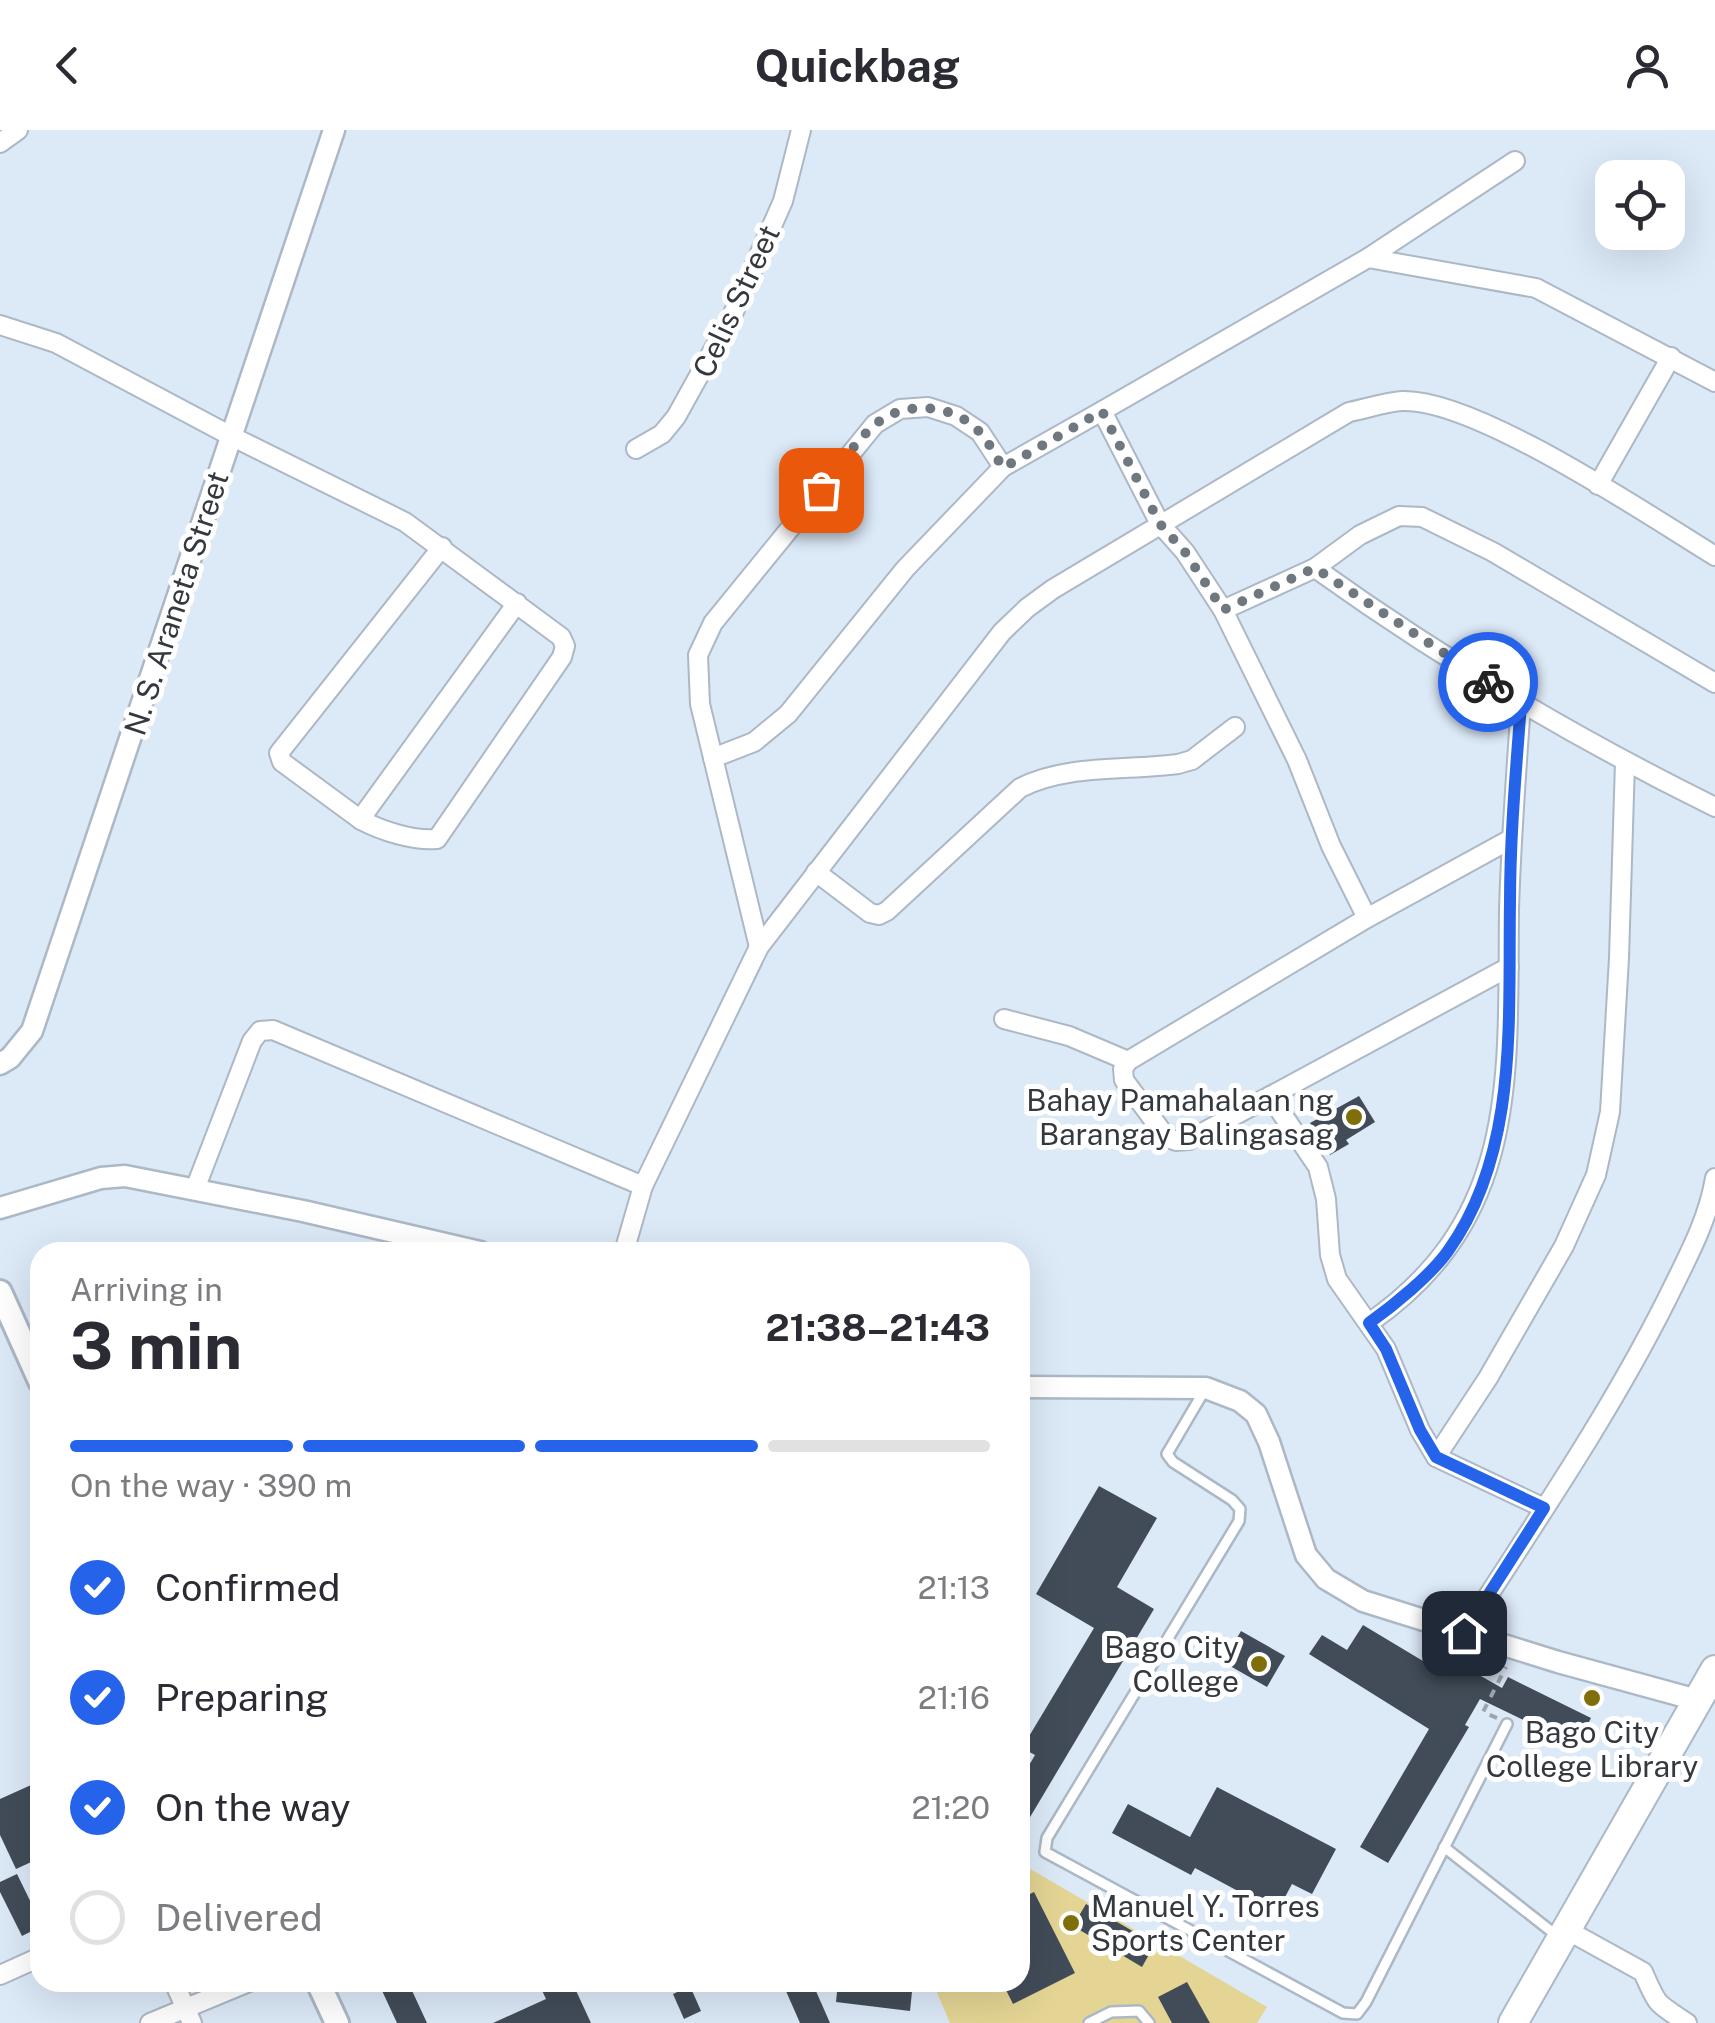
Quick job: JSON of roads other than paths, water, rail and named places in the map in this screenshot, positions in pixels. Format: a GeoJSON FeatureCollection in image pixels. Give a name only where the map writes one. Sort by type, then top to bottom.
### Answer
{"type":"FeatureCollection","features":[{"type":"Feature","properties":{"kind":"highway"},"geometry":{"type":"LineString","coordinates":[[1513,2023],[1706,1700],[1715,1670]]}},
{"type":"Feature","properties":{"kind":"main road"},"geometry":{"type":"LineString","coordinates":[[0,1292],[30,1358]]}},
{"type":"Feature","properties":{"kind":"main road"},"geometry":{"type":"LineString","coordinates":[[323,1992],[337,2023]]}},
{"type":"Feature","properties":{"kind":"street"},"geometry":{"type":"LineString","coordinates":[[0,143],[18,130]]}},
{"type":"Feature","properties":{"kind":"street","name":"N. S. Araneta Street"},"geometry":{"type":"LineString","coordinates":[[0,1064],[10,1058],[32,1030],[334,130]]}},
{"type":"Feature","properties":{"kind":"street","name":"Celis Street"},"geometry":{"type":"LineString","coordinates":[[636,449],[662,434],[676,417],[732,316],[783,201],[801,130]]}},
{"type":"Feature","properties":{"kind":"street"},"geometry":{"type":"LineString","coordinates":[[714,758],[754,742],[788,714],[905,569],[1003,468],[1368,258],[1514,162]]}},
{"type":"Feature","properties":{"kind":"street"},"geometry":{"type":"LineString","coordinates":[[1368,258],[1536,288],[1715,382]]}},
{"type":"Feature","properties":{"kind":"street"},"geometry":{"type":"LineString","coordinates":[[0,325],[56,343],[405,522],[442,547],[560,636],[565,646],[562,657],[442,834],[437,840],[426,840],[362,820],[282,762],[279,753],[442,547]]}},
{"type":"Feature","properties":{"kind":"street"},"geometry":{"type":"LineString","coordinates":[[1598,485],[1671,357]]}},
{"type":"Feature","properties":{"kind":"street"},"geometry":{"type":"LineString","coordinates":[[627,1242],[643,1186],[760,947],[1002,632],[1027,608],[1160,524],[1350,412],[1403,401],[1448,408],[1540,452],[1715,556]]}},
{"type":"Feature","properties":{"kind":"street"},"geometry":{"type":"LineString","coordinates":[[760,947],[700,704],[698,655],[713,622],[876,424],[900,409],[928,407],[956,416],[980,432],[1003,468]]}},
{"type":"Feature","properties":{"kind":"street"},"geometry":{"type":"LineString","coordinates":[[1102,411],[1160,524],[1185,552],[1223,610],[1298,760],[1331,846],[1367,918]]}},
{"type":"Feature","properties":{"kind":"street"},"geometry":{"type":"LineString","coordinates":[[1223,610],[1315,568],[1360,535],[1386,522],[1399,516],[1422,518],[1494,552],[1715,683]]}},
{"type":"Feature","properties":{"kind":"street"},"geometry":{"type":"LineString","coordinates":[[1315,568],[1521,704],[1715,807]]}},
{"type":"Feature","properties":{"kind":"street"},"geometry":{"type":"LineString","coordinates":[[362,820],[517,604]]}},
{"type":"Feature","properties":{"kind":"street"},"geometry":{"type":"LineString","coordinates":[[1369,1323],[1446,1254],[1472,1212],[1490,1162],[1502,1103],[1521,704]]}},
{"type":"Feature","properties":{"kind":"street"},"geometry":{"type":"LineString","coordinates":[[816,872],[870,913],[887,912],[1020,788],[1038,779],[1065,774],[1178,764],[1192,760],[1235,727]]}},
{"type":"Feature","properties":{"kind":"street"},"geometry":{"type":"LineString","coordinates":[[1436,1457],[1488,1378],[1555,1262],[1596,1175],[1610,1112],[1624,762]]}},
{"type":"Feature","properties":{"kind":"street"},"geometry":{"type":"LineString","coordinates":[[1508,967],[1189,1140],[1176,1141],[1166,1136],[1124,1080],[1123,1069],[1128,1062],[1367,918],[1512,840]]}},
{"type":"Feature","properties":{"kind":"street"},"geometry":{"type":"LineString","coordinates":[[1004,1019],[1068,1036],[1128,1062]]}},
{"type":"Feature","properties":{"kind":"street"},"geometry":{"type":"LineString","coordinates":[[195,1190],[252,1041],[260,1031],[274,1030],[643,1186]]}},
{"type":"Feature","properties":{"kind":"street"},"geometry":{"type":"LineString","coordinates":[[1270,1096],[1318,1167],[1326,1199],[1330,1256],[1337,1279],[1386,1349],[1420,1430],[1436,1457],[1544,1508]]}},
{"type":"Feature","properties":{"kind":"street"},"geometry":{"type":"LineString","coordinates":[[0,1208],[101,1178],[125,1176],[437,1242]]}},
{"type":"Feature","properties":{"kind":"street"},"geometry":{"type":"LineString","coordinates":[[1464,1633],[1646,1342],[1694,1245],[1715,1178]]}},
{"type":"Feature","properties":{"kind":"street"},"geometry":{"type":"LineString","coordinates":[[1030,1387],[1206,1388],[1240,1401],[1256,1414],[1306,1555],[1326,1579],[1363,1601],[1514,1649],[1706,1700]]}},
{"type":"Feature","properties":{"kind":"street"},"geometry":{"type":"LineString","coordinates":[[1564,1935],[1642,1972],[1657,2003],[1687,2023]]}},
{"type":"Feature","properties":{"kind":"street"},"geometry":{"type":"LineString","coordinates":[[0,1974],[30,1961]]}},
{"type":"Feature","properties":{"kind":"street"},"geometry":{"type":"LineString","coordinates":[[179,1992],[189,2015]]}},
{"type":"Feature","properties":{"kind":"street"},"geometry":{"type":"LineString","coordinates":[[150,2023],[189,2015],[231,1992]]}},
{"type":"Feature","properties":{"kind":"lane"},"geometry":{"type":"LineString","coordinates":[[1206,1388],[1167,1454],[1173,1462],[1232,1500],[1240,1508],[1239,1521],[1047,1838],[1045,1852],[1343,2013],[1357,2014],[1507,1724]]}},
{"type":"Feature","properties":{"kind":"lane"},"geometry":{"type":"LineString","coordinates":[[1444,1848],[1564,1935]]}},
{"type":"Feature","properties":{"kind":"lane"},"geometry":{"type":"LineString","coordinates":[[1089,2023],[1124,2010],[1138,2011],[1149,2023]]}},
{"type":"Feature","properties":{"kind":"place","name":"Bahay Pamahalaan ng Barangay Balingasag"},"geometry":{"type":"Point","coordinates":[1354,1117]}},
{"type":"Feature","properties":{"kind":"place","name":"Bago City College"},"geometry":{"type":"Point","coordinates":[1259,1664]}},
{"type":"Feature","properties":{"kind":"place","name":"Bago City College Library"},"geometry":{"type":"Point","coordinates":[1592,1698]}},
{"type":"Feature","properties":{"kind":"place","name":"Manuel Y. Torres Sports Center"},"geometry":{"type":"Point","coordinates":[1071,1923]}}]}
